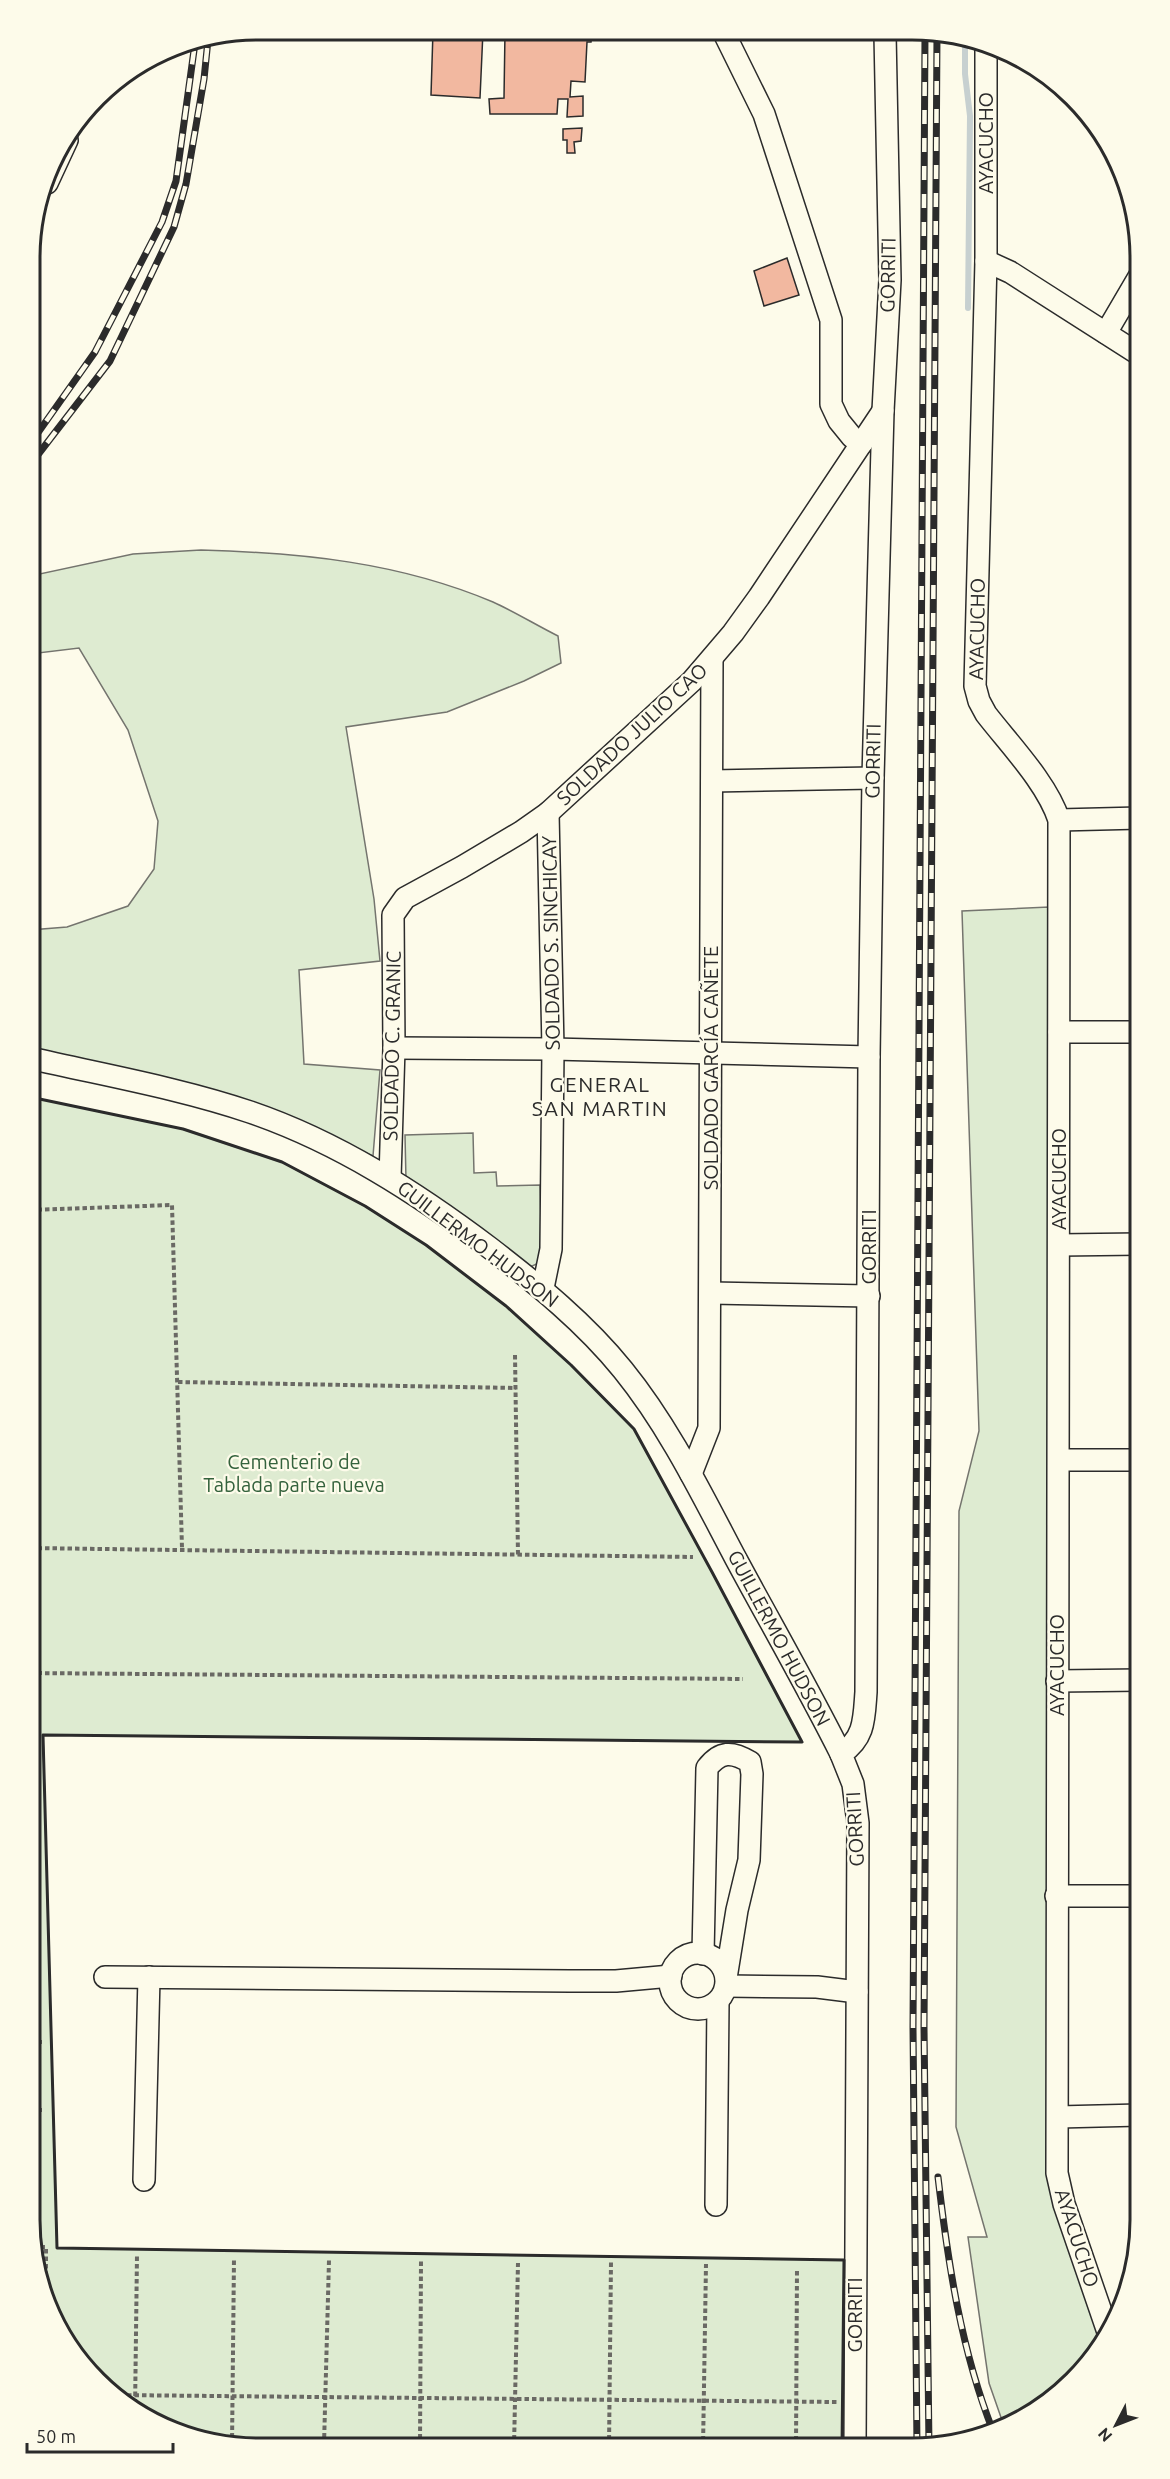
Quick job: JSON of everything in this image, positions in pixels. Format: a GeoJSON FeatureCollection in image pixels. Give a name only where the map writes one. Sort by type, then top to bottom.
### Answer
{"type":"FeatureCollection","features":[{"type":"Feature","properties":{"kind":"street"},"geometry":{"type":"LineString","coordinates":[[727,40],[764,114],[831,320],[831,404],[839,421],[852,437],[862,443]]}},
{"type":"Feature","properties":{"kind":"street","name":"GORRITI"},"geometry":{"type":"LineString","coordinates":[[855,2438],[858,1823],[853,1784],[841,1754],[854,1745],[862,1726],[866,1692],[869,1057],[873,778],[883,411],[890,280],[885,40]]}},
{"type":"Feature","properties":{"kind":"street","name":"AYACUCHO"},"geometry":{"type":"LineString","coordinates":[[986,54],[986,261],[975,686],[986,714],[1044,790],[1055,806],[1059,820],[1057,2173],[1064,2204],[1104,2322]]}},
{"type":"Feature","properties":{"kind":"street"},"geometry":{"type":"LineString","coordinates":[[986,261],[1010,272],[1130,349]]}},
{"type":"Feature","properties":{"kind":"street"},"geometry":{"type":"LineString","coordinates":[[1106,333],[1130,292]]}},
{"type":"Feature","properties":{"kind":"street","name":"SOLDADO JULIO CAO"},"geometry":{"type":"LineString","coordinates":[[393,915],[405,898],[472,862],[548,813],[654,718],[712,659],[759,597],[883,411]]}},
{"type":"Feature","properties":{"kind":"street","name":"SOLDADO GARCÍA CAÑETE"},"geometry":{"type":"LineString","coordinates":[[692,1474],[709,1428],[712,659]]}},
{"type":"Feature","properties":{"kind":"street"},"geometry":{"type":"LineString","coordinates":[[712,781],[873,778]]}},
{"type":"Feature","properties":{"kind":"street","name":"SOLDADO S. SINCHICAY"},"geometry":{"type":"LineString","coordinates":[[543,1288],[550,1249],[553,1049],[548,813]]}},
{"type":"Feature","properties":{"kind":"street"},"geometry":{"type":"LineString","coordinates":[[1059,820],[1130,818]]}},
{"type":"Feature","properties":{"kind":"street","name":"SOLDADO C. GRANIC"},"geometry":{"type":"LineString","coordinates":[[390,1178],[394,1048],[393,915]]}},
{"type":"Feature","properties":{"kind":"street"},"geometry":{"type":"LineString","coordinates":[[1059,1032],[1130,1032]]}},
{"type":"Feature","properties":{"kind":"street"},"geometry":{"type":"LineString","coordinates":[[394,1048],[553,1049],[869,1057]]}},
{"type":"Feature","properties":{"kind":"street","name":"GUILLERMO HUDSON"},"geometry":{"type":"LineString","coordinates":[[40,1060],[168,1089],[250,1112],[304,1134],[390,1178],[459,1225],[543,1288],[586,1329],[623,1370],[655,1414],[692,1474],[841,1754]]}},
{"type":"Feature","properties":{"kind":"street"},"geometry":{"type":"LineString","coordinates":[[1059,1245],[1130,1244]]}},
{"type":"Feature","properties":{"kind":"street"},"geometry":{"type":"LineString","coordinates":[[711,1293],[869,1296]]}},
{"type":"Feature","properties":{"kind":"street"},"geometry":{"type":"LineString","coordinates":[[1059,1460],[1130,1460]]}},
{"type":"Feature","properties":{"kind":"street"},"geometry":{"type":"LineString","coordinates":[[1057,1681],[1130,1680]]}},
{"type":"Feature","properties":{"kind":"street"},"geometry":{"type":"LineString","coordinates":[[703,1954],[707,1768],[714,1758],[723,1753],[739,1755],[750,1762],[752,1774],[749,1860],[736,1910],[723,1989],[716,2205]]}},
{"type":"Feature","properties":{"kind":"street"},"geometry":{"type":"LineString","coordinates":[[1056,1896],[1130,1896]]}},
{"type":"Feature","properties":{"kind":"street"},"geometry":{"type":"LineString","coordinates":[[723,1989],[719,1962],[703,1954],[686,1956],[674,1968],[671,1976],[673,1994],[685,2006],[702,2009],[723,1989],[797,1986],[857,1992]]}},
{"type":"Feature","properties":{"kind":"street"},"geometry":{"type":"LineString","coordinates":[[105,1977],[581,1981],[671,1976]]}},
{"type":"Feature","properties":{"kind":"street"},"geometry":{"type":"LineString","coordinates":[[144,2180],[149,1977]]}},
{"type":"Feature","properties":{"kind":"street"},"geometry":{"type":"LineString","coordinates":[[1058,2117],[1130,2115]]}},
{"type":"Feature","properties":{"kind":"path"},"geometry":{"type":"LineString","coordinates":[[40,1210],[172,1206],[182,1548]]}},
{"type":"Feature","properties":{"kind":"path"},"geometry":{"type":"LineString","coordinates":[[515,1355],[518,1555]]}},
{"type":"Feature","properties":{"kind":"path"},"geometry":{"type":"LineString","coordinates":[[178,1382],[516,1388]]}},
{"type":"Feature","properties":{"kind":"path"},"geometry":{"type":"LineString","coordinates":[[40,1548],[182,1548],[693,1557]]}},
{"type":"Feature","properties":{"kind":"path"},"geometry":{"type":"LineString","coordinates":[[40,1673],[743,1679]]}},
{"type":"Feature","properties":{"kind":"path"},"geometry":{"type":"LineString","coordinates":[[42,2247],[46,2247],[46,2268]]}},
{"type":"Feature","properties":{"kind":"path"},"geometry":{"type":"LineString","coordinates":[[135,2400],[137,2255]]}},
{"type":"Feature","properties":{"kind":"path"},"geometry":{"type":"LineString","coordinates":[[232,2437],[234,2258]]}},
{"type":"Feature","properties":{"kind":"path"},"geometry":{"type":"LineString","coordinates":[[324,2438],[329,2260]]}},
{"type":"Feature","properties":{"kind":"path"},"geometry":{"type":"LineString","coordinates":[[420,2438],[421,2261]]}},
{"type":"Feature","properties":{"kind":"path"},"geometry":{"type":"LineString","coordinates":[[609,2438],[611,2262]]}},
{"type":"Feature","properties":{"kind":"path"},"geometry":{"type":"LineString","coordinates":[[514,2438],[518,2263]]}},
{"type":"Feature","properties":{"kind":"path"},"geometry":{"type":"LineString","coordinates":[[703,2438],[706,2264]]}},
{"type":"Feature","properties":{"kind":"path"},"geometry":{"type":"LineString","coordinates":[[796,2438],[797,2270]]}},
{"type":"Feature","properties":{"kind":"path"},"geometry":{"type":"LineString","coordinates":[[128,2395],[837,2402]]}},
{"type":"Feature","properties":{"kind":"green space"},"geometry":{"type":"Polygon","coordinates":[[[201,550],[276,554],[350,562],[422,577],[457,588],[493,602],[558,636],[561,663],[524,681],[447,712],[346,727],[374,899],[380,961],[299,970],[304,1064],[380,1070],[373,1156],[234,1099],[40,1050],[40,929],[67,927],[128,906],[154,869],[158,821],[128,730],[79,648],[40,653],[40,574],[133,554],[201,550]]]}},
{"type":"Feature","properties":{"kind":"green space"},"geometry":{"type":"Polygon","coordinates":[[[1049,907],[1053,2170],[1102,2326],[1093,2342],[1066,2375],[1033,2402],[1002,2419],[989,2383],[968,2237],[987,2237],[956,2127],[959,1511],[979,1431],[962,911],[1049,907]]]}},
{"type":"Feature","properties":{"kind":"green space","name":"Cementerio de Tablada parte nueva"},"geometry":{"type":"Polygon","coordinates":[[[40,1099],[183,1129],[282,1162],[365,1206],[426,1245],[506,1306],[571,1365],[634,1429],[802,1742],[43,1735],[57,2248],[844,2260],[842,2438],[230,2437],[188,2427],[137,2402],[104,2375],[77,2342],[52,2291],[42,2249],[40,2221],[40,1099]]]}},
{"type":"Feature","properties":{"kind":"green space"},"geometry":{"type":"Polygon","coordinates":[[[473,1133],[474,1173],[496,1172],[497,1186],[540,1185],[542,1257],[539,1263],[530,1267],[406,1180],[405,1135],[473,1133]]]}},
{"type":"Feature","properties":{"kind":"building"},"geometry":{"type":"Polygon","coordinates":[[[433,40],[483,40],[480,98],[431,95],[433,40]]]}},
{"type":"Feature","properties":{"kind":"building"},"geometry":{"type":"Polygon","coordinates":[[[505,40],[591,40],[587,42],[585,82],[571,81],[570,97],[583,96],[583,116],[567,117],[568,99],[558,99],[557,114],[490,114],[489,99],[504,98],[505,40]]]}},
{"type":"Feature","properties":{"kind":"building"},"geometry":{"type":"Polygon","coordinates":[[[582,128],[581,141],[574,142],[575,153],[567,153],[567,140],[563,140],[563,129],[582,128]]]}},
{"type":"Feature","properties":{"kind":"building"},"geometry":{"type":"Polygon","coordinates":[[[787,258],[799,295],[764,306],[754,271],[787,258]]]}},
{"type":"Feature","properties":{"kind":"waterway"},"geometry":{"type":"LineString","coordinates":[[965,47],[965,74],[970,116],[968,308]]}},
{"type":"Feature","properties":{"kind":"railway"},"geometry":{"type":"LineString","coordinates":[[917,2438],[913,2027],[925,41]]}},
{"type":"Feature","properties":{"kind":"railway"},"geometry":{"type":"LineString","coordinates":[[929,2438],[924,2027],[937,42]]}},
{"type":"Feature","properties":{"kind":"railway"},"geometry":{"type":"LineString","coordinates":[[40,452],[110,361],[174,227],[186,184],[207,47]]}},
{"type":"Feature","properties":{"kind":"railway"},"geometry":{"type":"LineString","coordinates":[[40,430],[95,352],[162,222],[176,181],[194,50]]}},
{"type":"Feature","properties":{"kind":"railway"},"geometry":{"type":"LineString","coordinates":[[938,2177],[957,2306],[972,2369],[990,2424]]}},
{"type":"Feature","properties":{"kind":"wall"},"geometry":{"type":"LineString","coordinates":[[40,1099],[183,1129],[282,1162],[365,1206],[426,1245],[506,1306],[571,1365],[634,1429],[802,1742],[43,1735],[57,2248],[844,2260],[842,2438]]}},
{"type":"Feature","properties":{"kind":"district","name":"GENERAL SAN MARTIN"},"geometry":{"type":"Point","coordinates":[600,1097]}}]}
